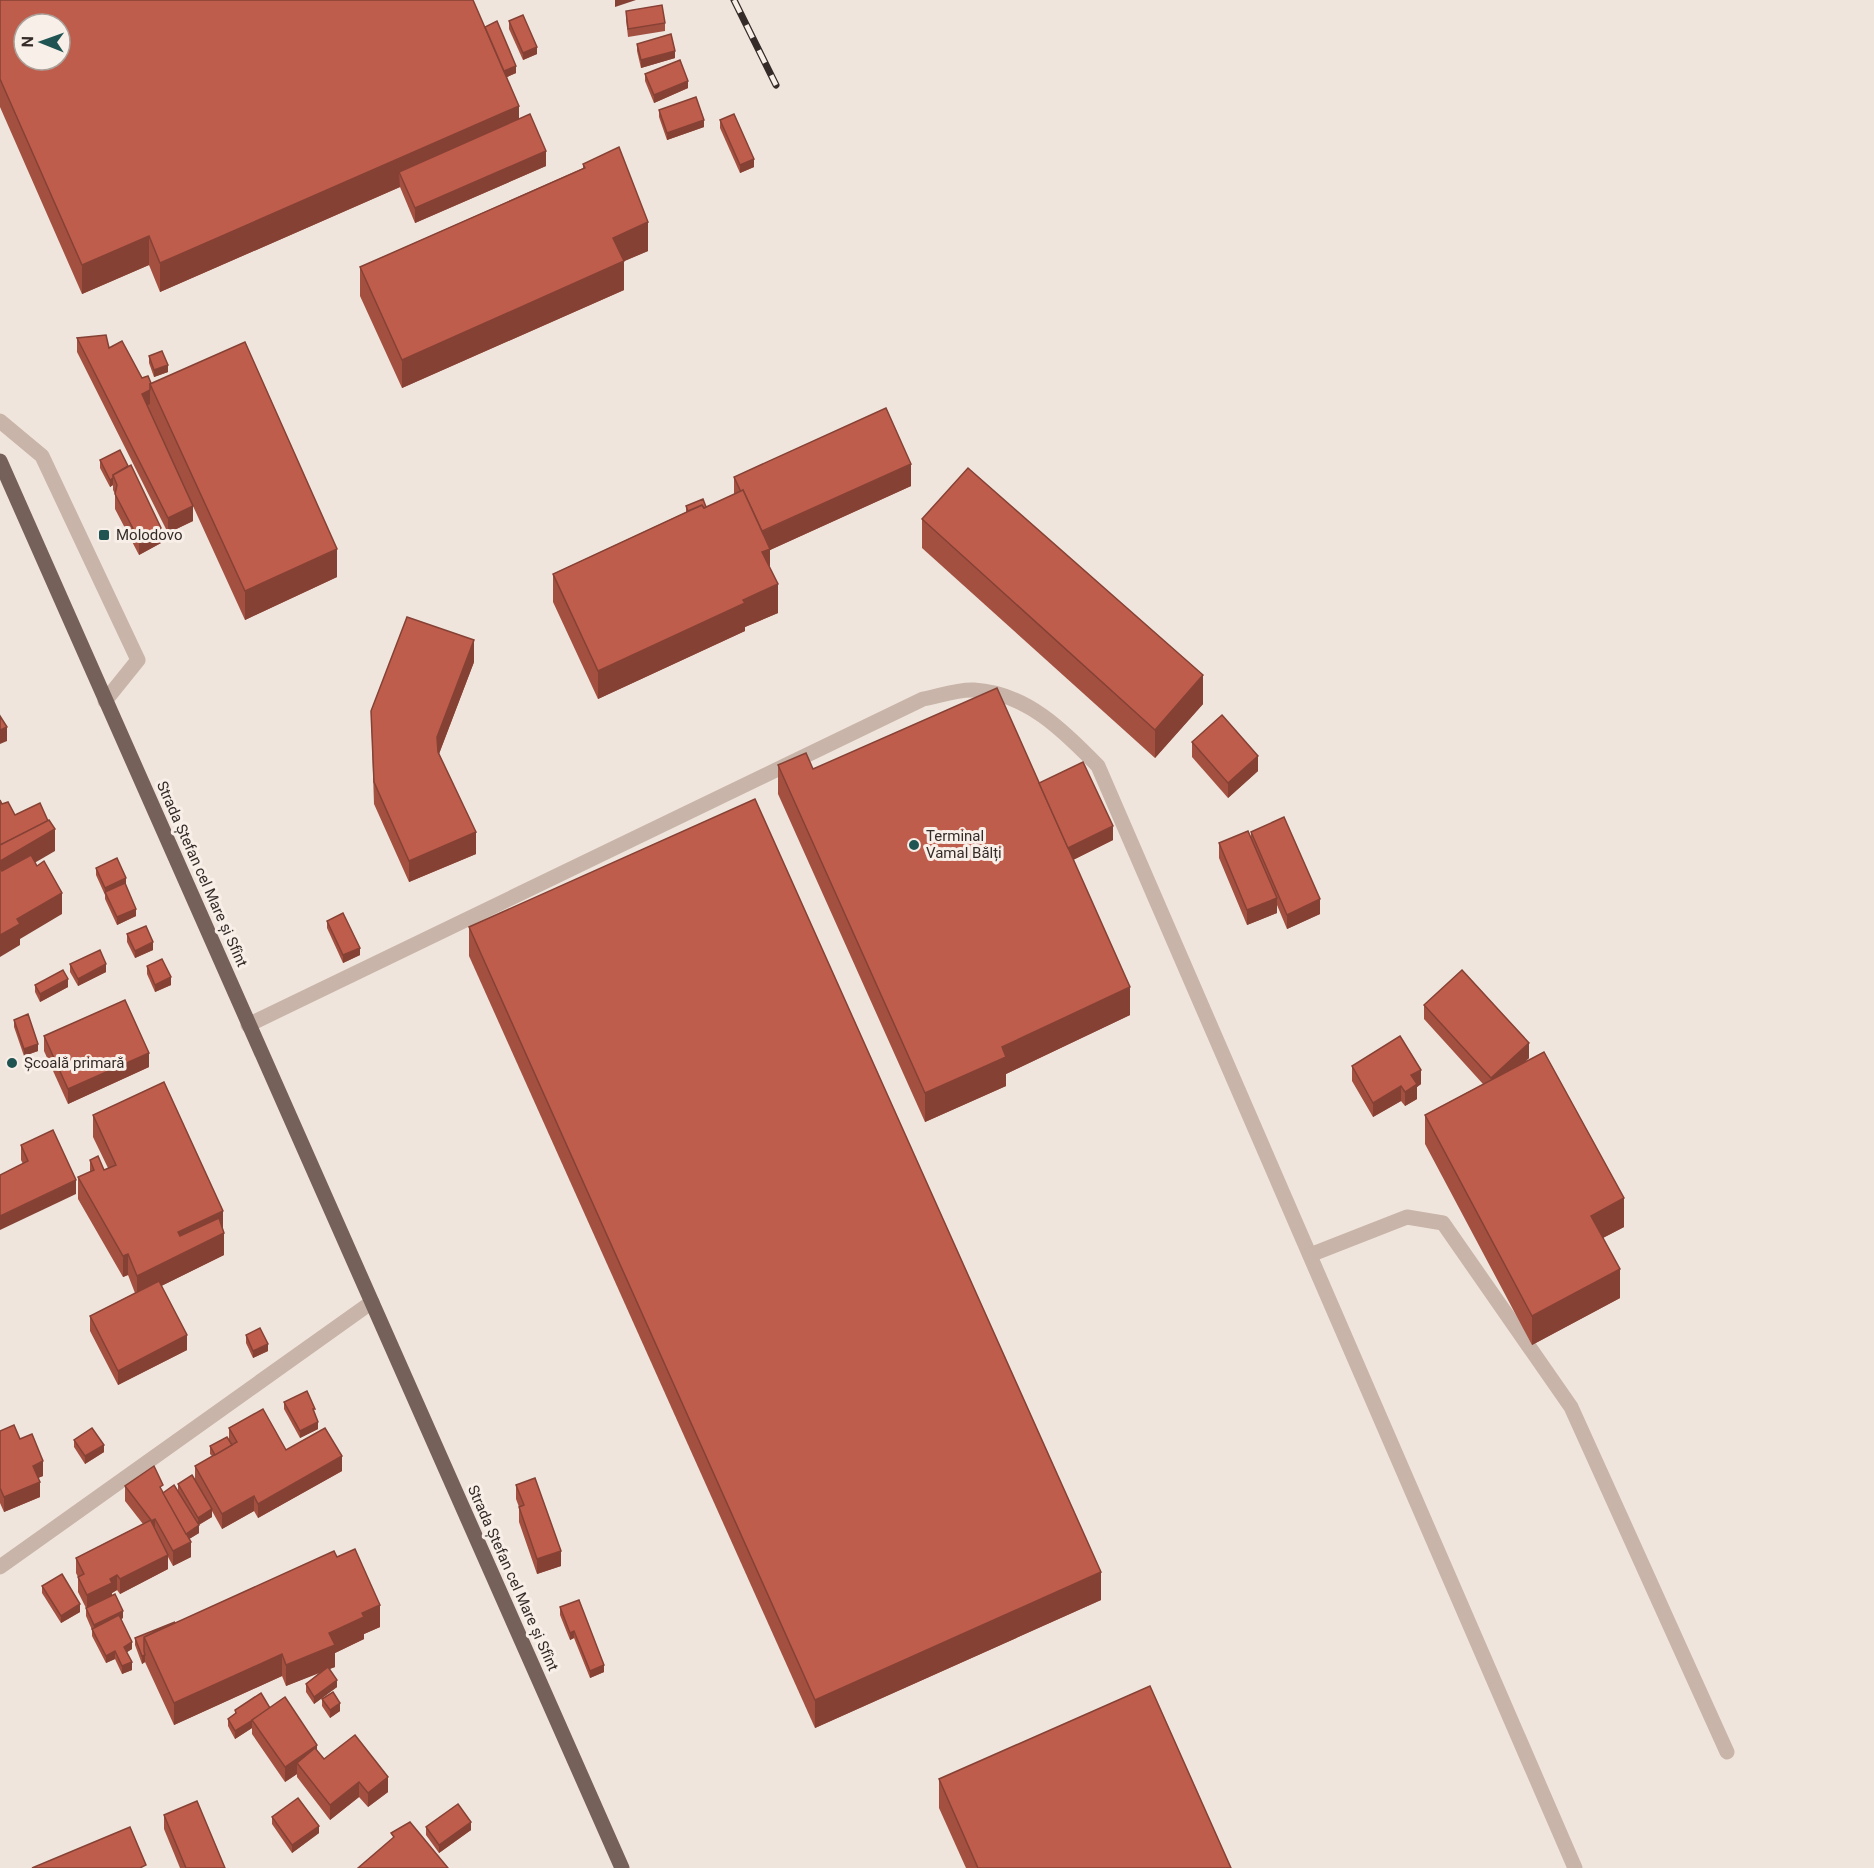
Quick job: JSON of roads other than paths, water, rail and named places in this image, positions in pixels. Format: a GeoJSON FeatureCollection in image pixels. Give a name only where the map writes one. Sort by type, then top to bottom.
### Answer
{"type":"FeatureCollection","features":[{"type":"Feature","properties":{"kind":"main road","name":"Strada Ștefan cel Mare și Sfînt"},"geometry":{"type":"LineString","coordinates":[[0,460],[622,1868]]}},
{"type":"Feature","properties":{"kind":"street"},"geometry":{"type":"LineString","coordinates":[[0,421],[42,456],[138,660],[105,701]]}},
{"type":"Feature","properties":{"kind":"street"},"geometry":{"type":"LineString","coordinates":[[249,1025],[923,699],[972,690],[1008,696],[1040,713],[1067,734],[1098,766],[1575,1868]]}},
{"type":"Feature","properties":{"kind":"street"},"geometry":{"type":"LineString","coordinates":[[1310,1256],[1407,1217],[1443,1223],[1571,1407],[1727,1752]]}},
{"type":"Feature","properties":{"kind":"street"},"geometry":{"type":"LineString","coordinates":[[0,1567],[372,1302]]}},
{"type":"Feature","properties":{"kind":"railway"},"geometry":{"type":"LineString","coordinates":[[734,0],[776,85]]}},
{"type":"Feature","properties":{"kind":"place","name":"Molodovo"},"geometry":{"type":"Point","coordinates":[104,535]}},
{"type":"Feature","properties":{"kind":"place","name":"Terminal Vamal Bălți"},"geometry":{"type":"Point","coordinates":[914,845]}},
{"type":"Feature","properties":{"kind":"place","name":"Școală primară"},"geometry":{"type":"Point","coordinates":[12,1063]}}]}
